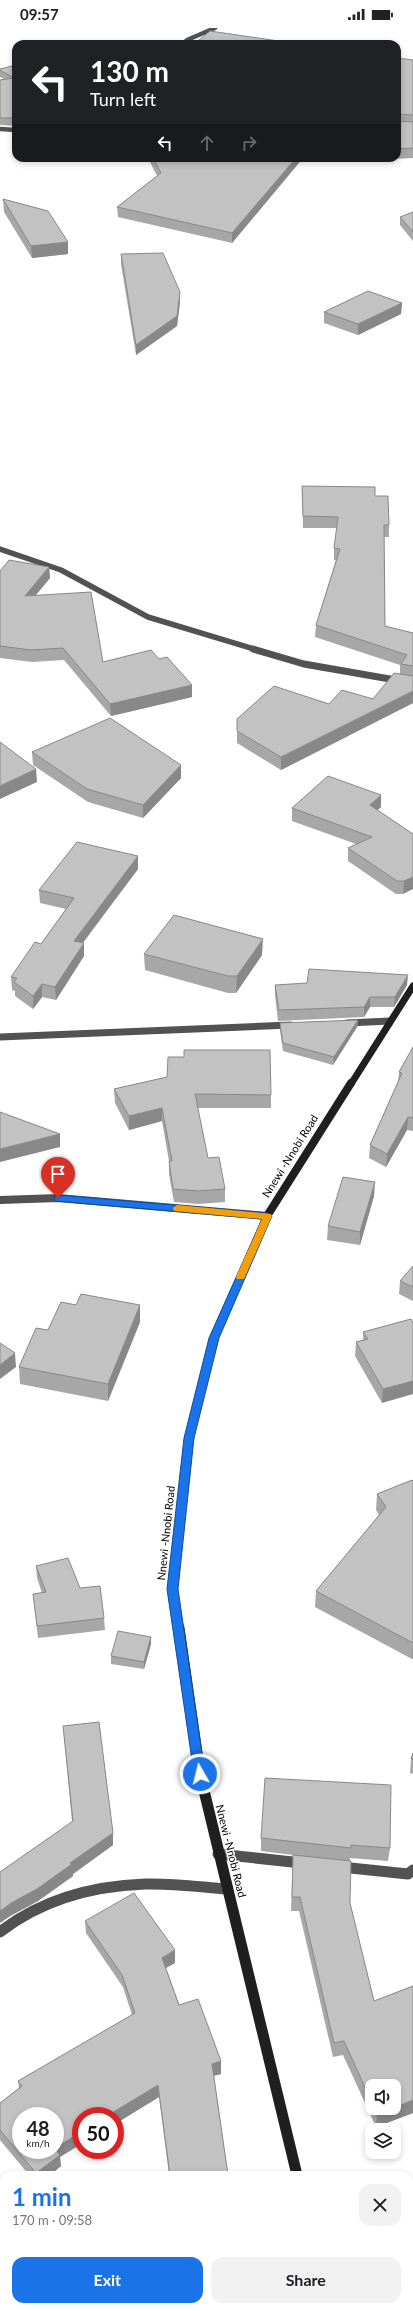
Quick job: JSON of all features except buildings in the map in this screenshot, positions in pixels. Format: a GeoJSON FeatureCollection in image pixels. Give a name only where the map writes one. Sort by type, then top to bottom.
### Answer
{"type":"FeatureCollection","features":[{"type":"Feature","properties":{"kind":"main road","name":"Nnewi -Nnobi Road"},"geometry":{"type":"LineString","coordinates":[[296,2171],[218,1854],[200,1774],[173,1589],[189,1438],[214,1338],[267,1216],[413,986]]}},
{"type":"Feature","properties":{"kind":"street"},"geometry":{"type":"LineString","coordinates":[[187,40],[215,28]]}},
{"type":"Feature","properties":{"kind":"street"},"geometry":{"type":"LineString","coordinates":[[0,129],[12,130]]}},
{"type":"Feature","properties":{"kind":"street"},"geometry":{"type":"LineString","coordinates":[[0,549],[61,570],[148,617],[200,634],[304,664],[413,683]]}},
{"type":"Feature","properties":{"kind":"street"},"geometry":{"type":"LineString","coordinates":[[335,1024],[390,1021]]}},
{"type":"Feature","properties":{"kind":"street"},"geometry":{"type":"LineString","coordinates":[[0,1036],[295,1025]]}},
{"type":"Feature","properties":{"kind":"street"},"geometry":{"type":"LineString","coordinates":[[0,1200],[58,1198],[267,1216]]}},
{"type":"Feature","properties":{"kind":"street"},"geometry":{"type":"LineString","coordinates":[[218,1854],[313,1864]]}},
{"type":"Feature","properties":{"kind":"street"},"geometry":{"type":"LineString","coordinates":[[329,1865],[408,1874],[413,1870]]}},
{"type":"Feature","properties":{"kind":"street"},"geometry":{"type":"LineString","coordinates":[[0,1932],[19,1917],[71,1894],[145,1884],[227,1889]]}},
{"type":"Feature","properties":{"kind":"slow traffic"},"geometry":{"type":"LineString","coordinates":[[177,1208],[267,1216],[241,1277]]}},
{"type":"Feature","properties":{"kind":"route"},"geometry":{"type":"LineString","coordinates":[[58,1198],[267,1216],[214,1338],[189,1438],[173,1589],[200,1774]]}}]}
